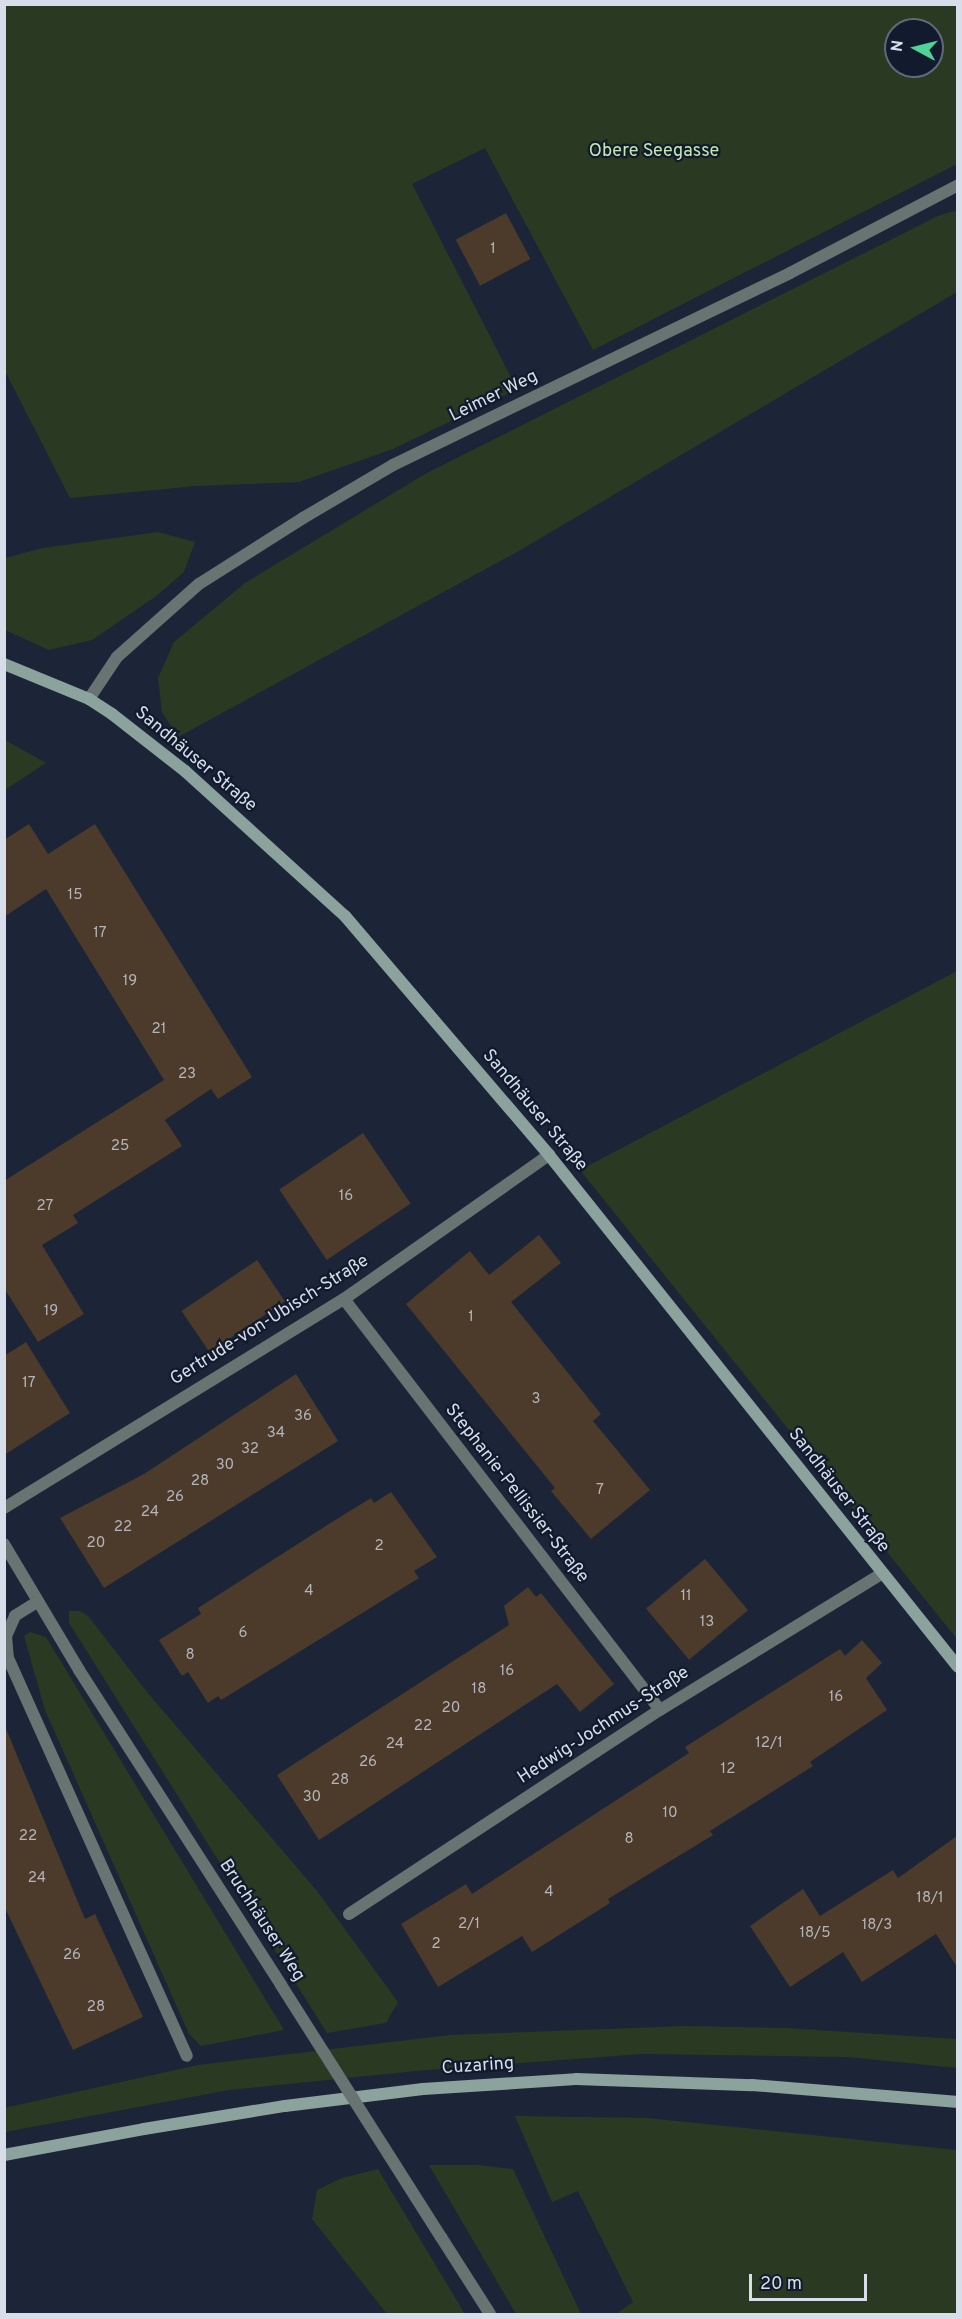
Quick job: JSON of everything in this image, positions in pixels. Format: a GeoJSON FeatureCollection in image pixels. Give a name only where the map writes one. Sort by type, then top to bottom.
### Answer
{"type":"FeatureCollection","features":[{"type":"Feature","properties":{"kind":"street","name":"Leimer Weg"},"geometry":{"type":"LineString","coordinates":[[89,699],[117,657],[199,584],[313,512],[393,465],[790,273],[957,185]]}},
{"type":"Feature","properties":{"kind":"street","name":"Sandhäuser Straße"},"geometry":{"type":"LineString","coordinates":[[4,664],[89,699],[185,771],[345,916],[549,1155],[957,1667]]}},
{"type":"Feature","properties":{"kind":"street","name":"Gertrude-von-Ubisch-Straße"},"geometry":{"type":"LineString","coordinates":[[4,1508],[344,1299],[549,1155]]}},
{"type":"Feature","properties":{"kind":"street","name":"Stephanie-Pellissier-Straße"},"geometry":{"type":"LineString","coordinates":[[344,1299],[660,1710]]}},
{"type":"Feature","properties":{"kind":"street","name":"Bruchhäuser Weg"},"geometry":{"type":"LineString","coordinates":[[4,1544],[37,1602],[490,2314]]}},
{"type":"Feature","properties":{"kind":"street","name":"Hedwig-Jochmus-Straße"},"geometry":{"type":"LineString","coordinates":[[349,1914],[660,1710],[881,1574]]}},
{"type":"Feature","properties":{"kind":"street"},"geometry":{"type":"LineString","coordinates":[[37,1602],[15,1616],[6,1636],[8,1658],[187,2056]]}},
{"type":"Feature","properties":{"kind":"street","name":"Cuzaring"},"geometry":{"type":"LineString","coordinates":[[4,2155],[144,2128],[285,2106],[423,2089],[576,2079],[752,2085],[957,2102]]}},
{"type":"Feature","properties":{"kind":"green space","name":"Obere Seegasse"},"geometry":{"type":"Polygon","coordinates":[[[5,4],[957,5],[957,164],[593,350],[485,148],[412,184],[517,389],[393,449],[299,482],[197,486],[70,498],[5,371],[5,4]]]}},
{"type":"Feature","properties":{"kind":"green space"},"geometry":{"type":"Polygon","coordinates":[[[957,210],[957,292],[517,552],[178,737],[162,712],[158,678],[174,642],[245,583],[425,474],[938,216],[957,210]]]}},
{"type":"Feature","properties":{"kind":"green space"},"geometry":{"type":"Polygon","coordinates":[[[158,532],[195,542],[184,572],[155,597],[92,640],[49,650],[5,630],[5,558],[43,548],[158,532]]]}},
{"type":"Feature","properties":{"kind":"green space"},"geometry":{"type":"Polygon","coordinates":[[[5,740],[46,763],[5,790],[5,740]]]}},
{"type":"Feature","properties":{"kind":"green space"},"geometry":{"type":"Polygon","coordinates":[[[957,971],[957,1639],[580,1170],[957,971]]]}},
{"type":"Feature","properties":{"kind":"green space"},"geometry":{"type":"Polygon","coordinates":[[[69,1611],[80,1611],[88,1616],[147,1692],[317,1891],[398,2002],[386,2023],[327,2033],[69,1623],[69,1611]]]}},
{"type":"Feature","properties":{"kind":"green space"},"geometry":{"type":"Polygon","coordinates":[[[30,1632],[46,1637],[284,2030],[201,2046],[189,2034],[45,1710],[24,1636],[30,1632]]]}},
{"type":"Feature","properties":{"kind":"green space"},"geometry":{"type":"Polygon","coordinates":[[[685,2026],[786,2028],[957,2039],[957,2068],[848,2057],[642,2054],[426,2070],[229,2090],[5,2132],[4,2108],[198,2065],[450,2035],[685,2026]]]}},
{"type":"Feature","properties":{"kind":"green space"},"geometry":{"type":"Polygon","coordinates":[[[515,2116],[647,2118],[957,2150],[957,2314],[616,2314],[633,2302],[578,2191],[552,2202],[515,2116]]]}},
{"type":"Feature","properties":{"kind":"green space"},"geometry":{"type":"Polygon","coordinates":[[[429,2165],[478,2165],[513,2169],[581,2314],[516,2314],[429,2165]]]}},
{"type":"Feature","properties":{"kind":"green space"},"geometry":{"type":"Polygon","coordinates":[[[378,2169],[465,2314],[387,2314],[312,2219],[317,2190],[342,2178],[378,2169]]]}},
{"type":"Feature","properties":{"kind":"building"},"geometry":{"type":"Polygon","coordinates":[[[506,213],[530,259],[480,286],[456,240],[506,213]]]}},
{"type":"Feature","properties":{"kind":"building"},"geometry":{"type":"Polygon","coordinates":[[[29,824],[48,854],[95,824],[252,1077],[218,1099],[211,1089],[165,1120],[182,1146],[73,1215],[78,1223],[42,1245],[84,1314],[38,1342],[4,1288],[4,1181],[164,1080],[46,889],[4,917],[4,840],[29,824]]]}},
{"type":"Feature","properties":{"kind":"building"},"geometry":{"type":"Polygon","coordinates":[[[363,1133],[411,1203],[327,1260],[279,1189],[363,1133]]]}},
{"type":"Feature","properties":{"kind":"building"},"geometry":{"type":"Polygon","coordinates":[[[539,1235],[561,1263],[511,1302],[601,1414],[593,1421],[650,1490],[591,1539],[551,1491],[555,1488],[406,1304],[470,1251],[489,1275],[539,1235]]]}},
{"type":"Feature","properties":{"kind":"building"},"geometry":{"type":"Polygon","coordinates":[[[257,1260],[285,1301],[210,1352],[182,1311],[257,1260]]]}},
{"type":"Feature","properties":{"kind":"building"},"geometry":{"type":"Polygon","coordinates":[[[26,1342],[70,1413],[4,1455],[4,1356],[26,1342]]]}},
{"type":"Feature","properties":{"kind":"building"},"geometry":{"type":"Polygon","coordinates":[[[296,1374],[338,1441],[104,1588],[60,1518],[144,1474],[296,1374]]]}},
{"type":"Feature","properties":{"kind":"building"},"geometry":{"type":"Polygon","coordinates":[[[391,1492],[437,1557],[414,1571],[419,1578],[221,1700],[218,1696],[208,1703],[188,1672],[182,1676],[159,1640],[201,1614],[198,1608],[332,1522],[371,1498],[374,1503],[391,1492]]]}},
{"type":"Feature","properties":{"kind":"building"},"geometry":{"type":"Polygon","coordinates":[[[705,1559],[748,1610],[689,1660],[646,1608],[705,1559]]]}},
{"type":"Feature","properties":{"kind":"building"},"geometry":{"type":"Polygon","coordinates":[[[528,1587],[536,1597],[541,1593],[614,1684],[580,1712],[557,1684],[319,1840],[277,1775],[509,1625],[504,1606],[528,1587]]]}},
{"type":"Feature","properties":{"kind":"building"},"geometry":{"type":"Polygon","coordinates":[[[862,1640],[882,1663],[866,1678],[887,1710],[810,1762],[813,1766],[710,1831],[713,1835],[608,1899],[610,1903],[532,1952],[522,1936],[438,1987],[401,1924],[466,1884],[472,1894],[689,1753],[685,1747],[840,1649],[845,1656],[862,1640]]]}},
{"type":"Feature","properties":{"kind":"building"},"geometry":{"type":"Polygon","coordinates":[[[4,1724],[85,1919],[95,1914],[143,2017],[73,2050],[4,1906],[4,1724]]]}},
{"type":"Feature","properties":{"kind":"building"},"geometry":{"type":"Polygon","coordinates":[[[957,1836],[957,1967],[936,1934],[862,1982],[843,1952],[790,1987],[750,1926],[803,1889],[820,1916],[893,1870],[898,1878],[957,1836]]]}}]}
